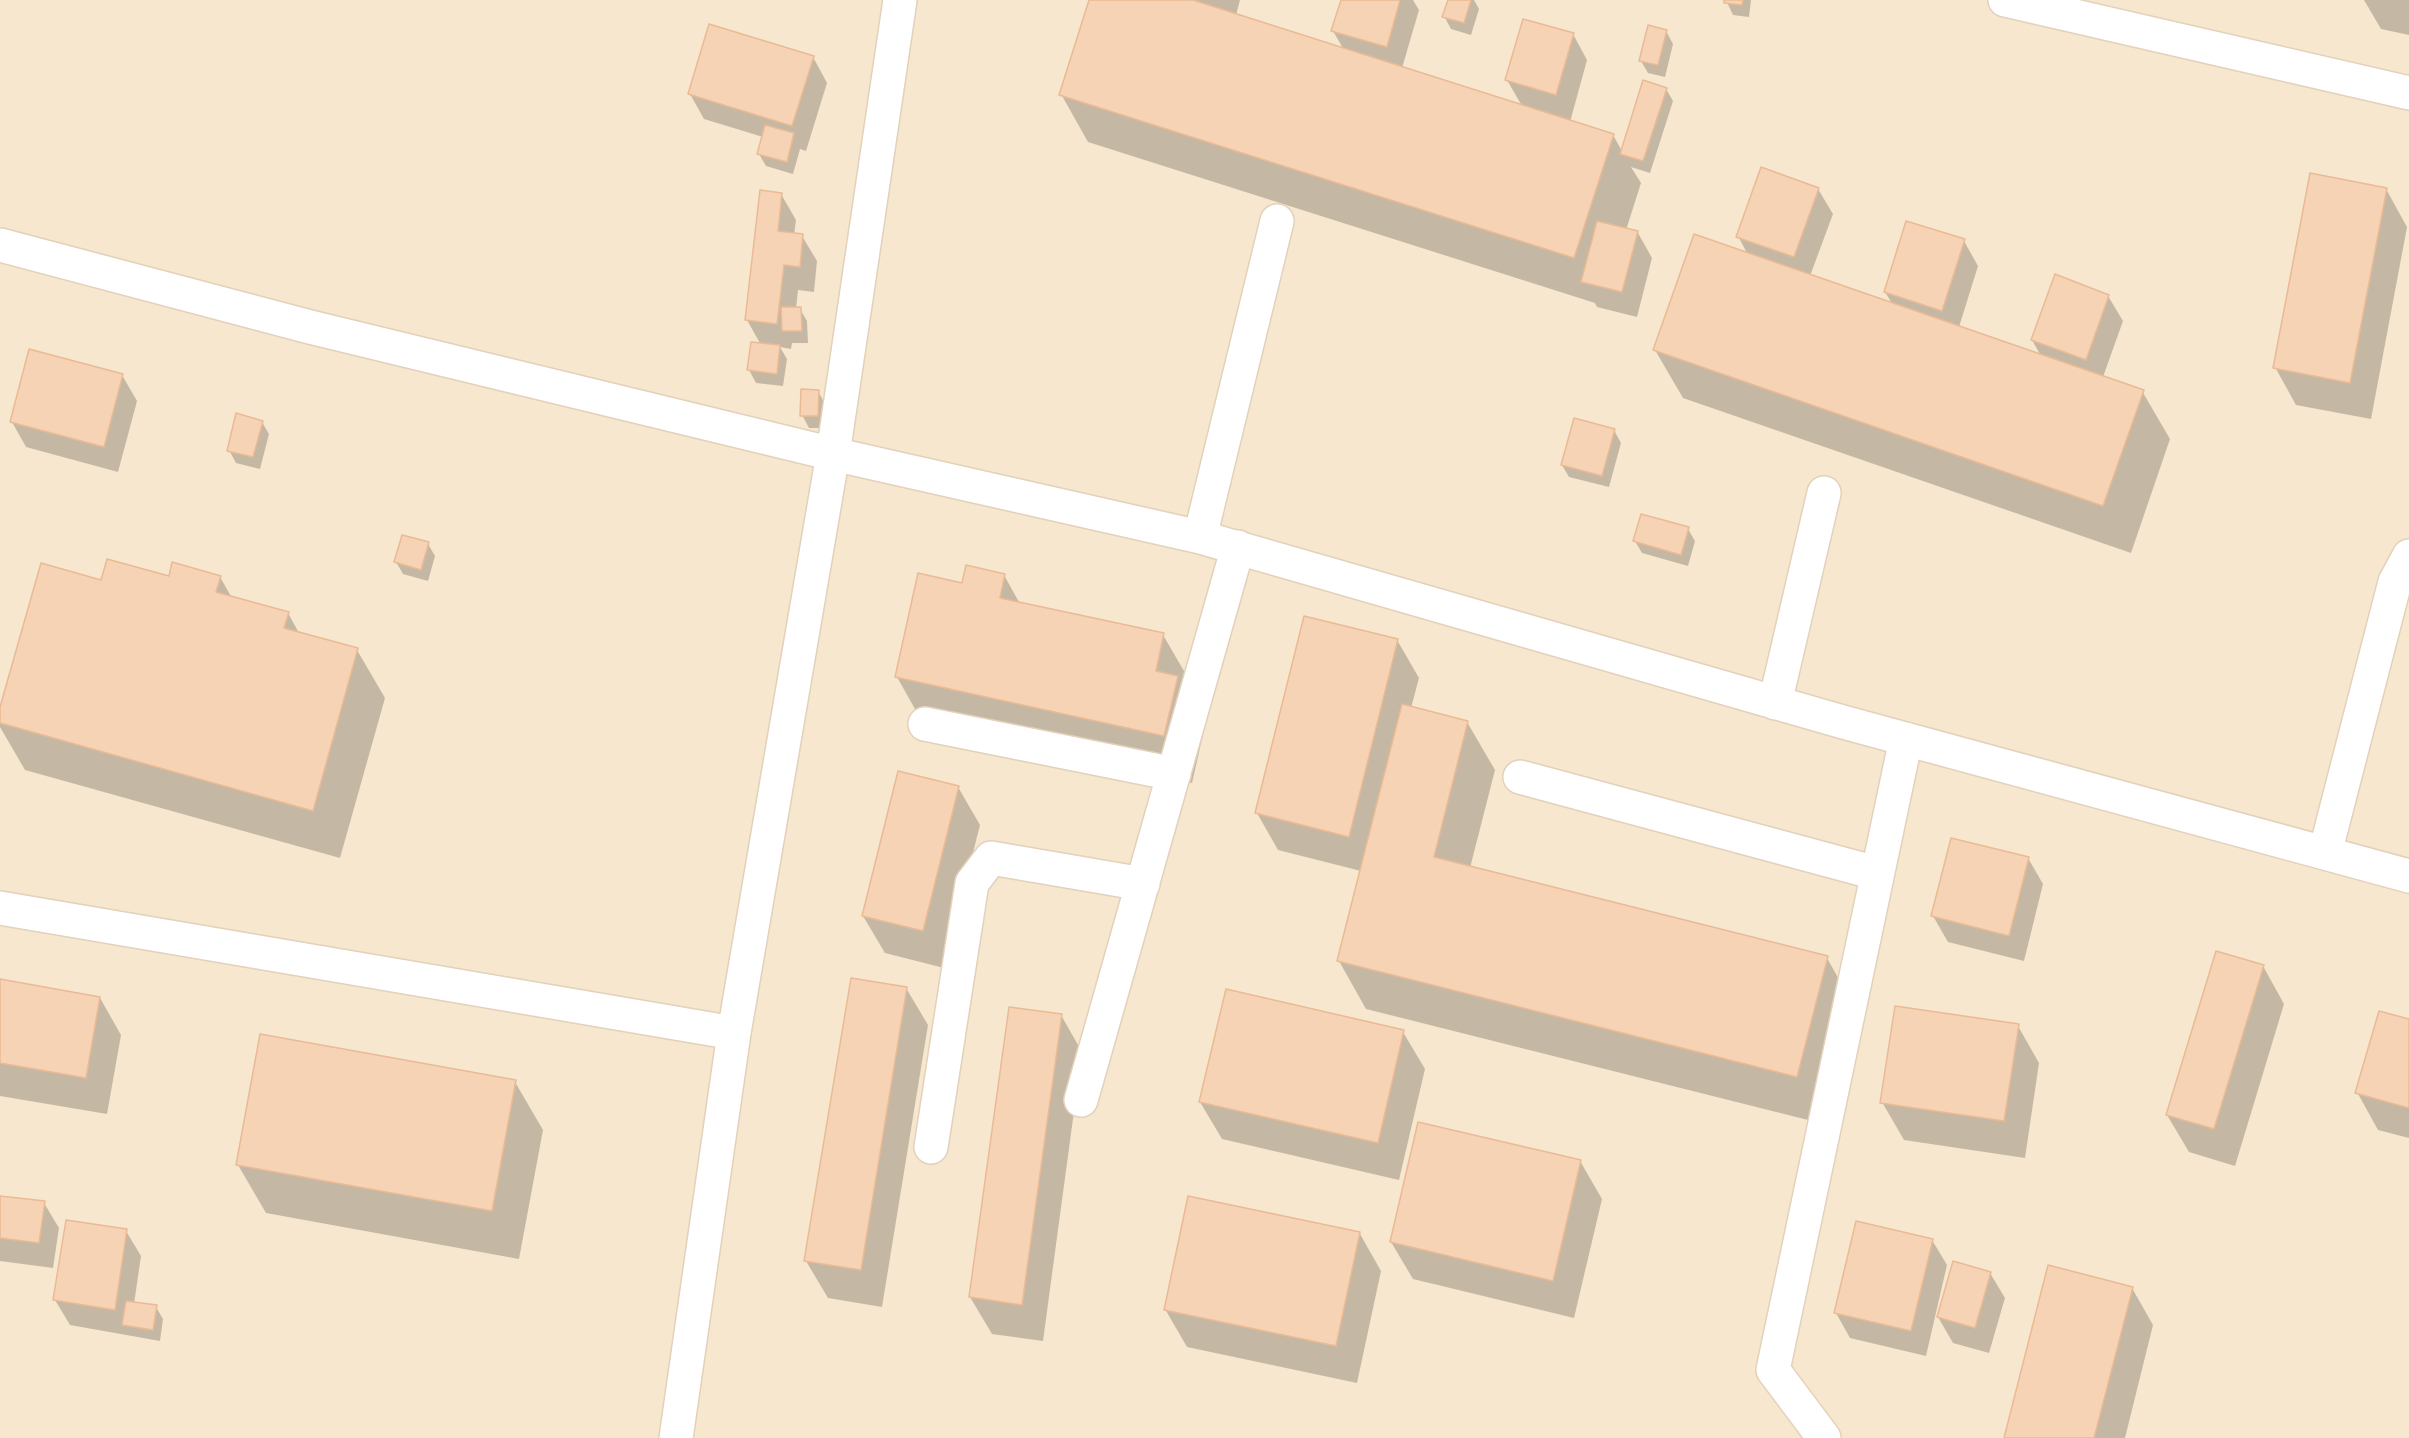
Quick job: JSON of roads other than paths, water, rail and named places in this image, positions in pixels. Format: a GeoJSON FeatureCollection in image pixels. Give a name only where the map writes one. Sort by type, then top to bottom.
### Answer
{"type":"FeatureCollection","features":[{"type":"Feature","properties":{"kind":"lane"},"geometry":{"type":"LineString","coordinates":[[676,1438],[735,1033],[833,454],[900,0]]}},
{"type":"Feature","properties":{"kind":"lane"},"geometry":{"type":"LineString","coordinates":[[2005,0],[2409,93]]}},
{"type":"Feature","properties":{"kind":"lane"},"geometry":{"type":"LineString","coordinates":[[1200,537],[1277,221]]}},
{"type":"Feature","properties":{"kind":"lane"},"geometry":{"type":"LineString","coordinates":[[0,245],[310,327],[833,454],[1200,537],[1776,703],[2409,876]]}},
{"type":"Feature","properties":{"kind":"lane"},"geometry":{"type":"LineString","coordinates":[[1776,703],[1824,493]]}},
{"type":"Feature","properties":{"kind":"lane"},"geometry":{"type":"LineString","coordinates":[[1081,1100],[1238,547]]}},
{"type":"Feature","properties":{"kind":"lane"},"geometry":{"type":"LineString","coordinates":[[2325,853],[2395,582],[2409,556]]}},
{"type":"Feature","properties":{"kind":"lane"},"geometry":{"type":"LineString","coordinates":[[925,724],[1174,774]]}},
{"type":"Feature","properties":{"kind":"lane"},"geometry":{"type":"LineString","coordinates":[[1824,1438],[1773,1371],[1906,739]]}},
{"type":"Feature","properties":{"kind":"lane"},"geometry":{"type":"LineString","coordinates":[[1520,777],[1876,873]]}},
{"type":"Feature","properties":{"kind":"lane"},"geometry":{"type":"LineString","coordinates":[[931,1147],[972,883],[991,858],[1143,884]]}},
{"type":"Feature","properties":{"kind":"lane"},"geometry":{"type":"LineString","coordinates":[[0,908],[735,1033]]}}]}
